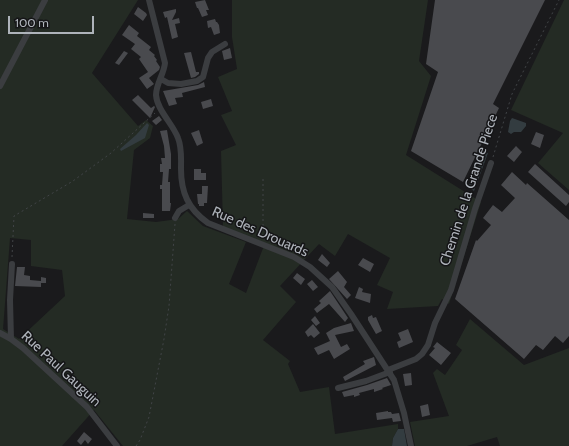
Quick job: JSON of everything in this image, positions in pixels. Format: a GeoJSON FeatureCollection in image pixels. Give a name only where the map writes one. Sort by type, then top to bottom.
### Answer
{"type":"FeatureCollection","features":[{"type":"Feature","properties":{"kind":"street"},"geometry":{"type":"LineString","coordinates":[[0,86],[45,0]]}},
{"type":"Feature","properties":{"kind":"street","name":"Rue des Drouards"},"geometry":{"type":"LineString","coordinates":[[149,0],[165,67],[156,93],[160,108],[179,140],[181,153],[182,189],[189,205],[196,214],[208,223],[294,257],[305,264],[332,287],[389,371],[400,399],[411,446]]}},
{"type":"Feature","properties":{"kind":"street"},"geometry":{"type":"LineString","coordinates":[[161,79],[168,83],[181,84],[197,80],[203,76],[208,58],[212,52],[225,44]]}},
{"type":"Feature","properties":{"kind":"street","name":"Chemin de la Grande Piece"},"geometry":{"type":"LineString","coordinates":[[338,388],[366,381],[416,359],[422,354],[428,345],[435,323],[451,290],[479,195],[491,163]]}},
{"type":"Feature","properties":{"kind":"street"},"geometry":{"type":"LineString","coordinates":[[175,218],[179,211],[189,205]]}},
{"type":"Feature","properties":{"kind":"street"},"geometry":{"type":"LineString","coordinates":[[11,339],[10,300],[12,264]]}},
{"type":"Feature","properties":{"kind":"street","name":"Rue Paul Gauguin"},"geometry":{"type":"LineString","coordinates":[[0,333],[23,348],[87,407],[117,446]]}},
{"type":"Feature","properties":{"kind":"path","name":"Chemin de la Grande Piece"},"geometry":{"type":"LineString","coordinates":[[491,163],[512,94],[559,0]]}},
{"type":"Feature","properties":{"kind":"path"},"geometry":{"type":"LineString","coordinates":[[12,264],[14,216],[72,181],[111,153],[160,108]]}},
{"type":"Feature","properties":{"kind":"path"},"geometry":{"type":"LineString","coordinates":[[262,245],[263,179]]}},
{"type":"Feature","properties":{"kind":"path"},"geometry":{"type":"LineString","coordinates":[[136,446],[149,417],[164,340],[169,306],[175,218]]}},
{"type":"Feature","properties":{"kind":"shaded area"},"geometry":{"type":"Polygon","coordinates":[[[0,0],[138,0],[92,73],[138,126],[146,120],[153,126],[150,138],[134,150],[127,219],[156,222],[178,219],[187,211],[203,226],[246,242],[229,284],[246,293],[265,243],[223,227],[221,151],[236,145],[221,115],[232,111],[218,77],[237,69],[232,37],[232,0],[428,0],[419,61],[431,76],[406,155],[481,202],[449,304],[442,299],[438,306],[387,309],[393,292],[377,285],[390,258],[348,234],[335,256],[319,244],[280,286],[296,302],[263,340],[290,361],[288,364],[300,392],[329,387],[335,434],[398,424],[398,429],[393,438],[392,446],[123,446],[94,410],[62,446],[0,446],[0,0]],[[10,238],[3,329],[19,339],[65,296],[62,270],[31,266],[31,240],[10,238]]]}},
{"type":"Feature","properties":{"kind":"shaded area"},"geometry":{"type":"Polygon","coordinates":[[[564,0],[569,0],[569,190],[538,163],[563,133],[511,110],[564,0]]]}},
{"type":"Feature","properties":{"kind":"shaded area"},"geometry":{"type":"Polygon","coordinates":[[[512,118],[526,123],[526,126],[521,132],[514,132],[511,134],[508,132],[512,118]]]}},
{"type":"Feature","properties":{"kind":"shaded area"},"geometry":{"type":"Polygon","coordinates":[[[147,123],[149,125],[145,138],[121,151],[120,149],[147,123]]]}},
{"type":"Feature","properties":{"kind":"shaded area"},"geometry":{"type":"Polygon","coordinates":[[[485,152],[488,153],[474,191],[468,187],[485,152]]]}},
{"type":"Feature","properties":{"kind":"shaded area"},"geometry":{"type":"Polygon","coordinates":[[[470,319],[524,365],[569,348],[569,446],[500,446],[497,437],[467,446],[415,446],[410,422],[449,416],[433,373],[437,369],[445,375],[462,350],[456,345],[470,319]]]}},
{"type":"Feature","properties":{"kind":"shaded area"},"geometry":{"type":"Polygon","coordinates":[[[398,429],[404,429],[407,446],[392,446],[393,438],[398,429]]]}},
{"type":"Feature","properties":{"kind":"building"},"geometry":{"type":"Polygon","coordinates":[[[205,0],[209,10],[206,10],[208,15],[202,17],[195,2],[205,0]]]}},
{"type":"Feature","properties":{"kind":"building"},"geometry":{"type":"Polygon","coordinates":[[[435,0],[545,0],[493,104],[499,108],[463,182],[411,151],[438,72],[426,64],[435,0]]]}},
{"type":"Feature","properties":{"kind":"building"},"geometry":{"type":"Polygon","coordinates":[[[138,7],[147,15],[143,21],[134,14],[138,7]]]}},
{"type":"Feature","properties":{"kind":"building"},"geometry":{"type":"Polygon","coordinates":[[[176,9],[172,20],[179,18],[180,23],[175,24],[178,37],[172,39],[167,17],[165,18],[163,12],[176,9]]]}},
{"type":"Feature","properties":{"kind":"building"},"geometry":{"type":"Polygon","coordinates":[[[215,19],[219,25],[220,33],[214,35],[211,27],[208,28],[207,21],[215,19]]]}},
{"type":"Feature","properties":{"kind":"building"},"geometry":{"type":"Polygon","coordinates":[[[129,25],[139,33],[137,36],[151,47],[149,50],[155,55],[156,61],[160,67],[159,70],[149,78],[154,84],[147,89],[139,78],[148,72],[139,59],[141,57],[131,49],[135,44],[122,35],[129,25]]]}},
{"type":"Feature","properties":{"kind":"building"},"geometry":{"type":"Polygon","coordinates":[[[230,48],[232,58],[224,60],[222,51],[230,48]]]}},
{"type":"Feature","properties":{"kind":"building"},"geometry":{"type":"Polygon","coordinates":[[[124,51],[128,53],[119,65],[115,63],[124,51]]]}},
{"type":"Feature","properties":{"kind":"building"},"geometry":{"type":"Polygon","coordinates":[[[191,52],[196,72],[199,72],[199,74],[191,78],[184,53],[191,52]]]}},
{"type":"Feature","properties":{"kind":"building"},"geometry":{"type":"Polygon","coordinates":[[[204,82],[205,87],[182,93],[183,97],[175,98],[177,104],[169,106],[163,91],[198,85],[204,82]]]}},
{"type":"Feature","properties":{"kind":"building"},"geometry":{"type":"Polygon","coordinates":[[[138,95],[151,108],[154,106],[155,107],[150,118],[132,100],[138,95]]]}},
{"type":"Feature","properties":{"kind":"building"},"geometry":{"type":"Polygon","coordinates":[[[211,99],[213,106],[203,109],[201,102],[211,99]]]}},
{"type":"Feature","properties":{"kind":"building"},"geometry":{"type":"Polygon","coordinates":[[[159,116],[162,120],[156,125],[152,121],[159,116]]]}},
{"type":"Feature","properties":{"kind":"building"},"geometry":{"type":"Polygon","coordinates":[[[167,130],[171,154],[171,169],[169,169],[168,182],[170,182],[171,203],[170,211],[162,211],[162,189],[160,189],[160,185],[162,185],[163,172],[160,172],[160,164],[162,164],[161,158],[165,158],[164,146],[160,131],[167,130]]]}},
{"type":"Feature","properties":{"kind":"building"},"geometry":{"type":"Polygon","coordinates":[[[199,130],[203,143],[197,146],[191,133],[199,130]]]}},
{"type":"Feature","properties":{"kind":"building"},"geometry":{"type":"Polygon","coordinates":[[[536,132],[544,135],[540,148],[531,144],[536,132]]]}},
{"type":"Feature","properties":{"kind":"building"},"geometry":{"type":"Polygon","coordinates":[[[516,146],[522,152],[514,162],[507,156],[516,146]]]}},
{"type":"Feature","properties":{"kind":"building"},"geometry":{"type":"Polygon","coordinates":[[[535,164],[569,195],[569,202],[566,206],[528,172],[535,164]]]}},
{"type":"Feature","properties":{"kind":"building"},"geometry":{"type":"Polygon","coordinates":[[[194,169],[201,169],[201,173],[206,173],[206,180],[194,180],[194,169]]]}},
{"type":"Feature","properties":{"kind":"building"},"geometry":{"type":"Polygon","coordinates":[[[512,172],[526,185],[527,183],[569,220],[569,336],[563,343],[555,336],[543,350],[536,345],[524,359],[455,299],[476,240],[477,241],[491,225],[483,218],[493,205],[502,212],[515,198],[501,185],[512,172]]]}},
{"type":"Feature","properties":{"kind":"building"},"geometry":{"type":"Polygon","coordinates":[[[202,186],[208,186],[207,203],[204,203],[204,206],[199,206],[197,194],[202,194],[202,186]]]}},
{"type":"Feature","properties":{"kind":"building"},"geometry":{"type":"Polygon","coordinates":[[[143,213],[154,214],[154,218],[143,218],[143,213]]]}},
{"type":"Feature","properties":{"kind":"building"},"geometry":{"type":"Polygon","coordinates":[[[322,254],[330,263],[327,267],[318,260],[322,254]]]}},
{"type":"Feature","properties":{"kind":"building"},"geometry":{"type":"Polygon","coordinates":[[[363,258],[374,264],[370,272],[358,265],[363,258]]]}},
{"type":"Feature","properties":{"kind":"building"},"geometry":{"type":"Polygon","coordinates":[[[17,267],[25,267],[24,275],[30,276],[30,280],[41,281],[41,277],[46,278],[46,283],[41,283],[41,287],[15,286],[17,267]]]}},
{"type":"Feature","properties":{"kind":"building"},"geometry":{"type":"Polygon","coordinates":[[[338,271],[347,282],[344,287],[351,295],[347,299],[329,279],[338,271]]]}},
{"type":"Feature","properties":{"kind":"building"},"geometry":{"type":"Polygon","coordinates":[[[297,273],[305,279],[301,285],[293,278],[297,273]]]}},
{"type":"Feature","properties":{"kind":"building"},"geometry":{"type":"Polygon","coordinates":[[[312,280],[318,287],[313,291],[307,284],[312,280]]]}},
{"type":"Feature","properties":{"kind":"building"},"geometry":{"type":"Polygon","coordinates":[[[359,287],[363,289],[362,292],[371,294],[370,303],[355,298],[359,287]]]}},
{"type":"Feature","properties":{"kind":"building"},"geometry":{"type":"Polygon","coordinates":[[[330,291],[348,318],[345,322],[329,304],[317,313],[314,309],[321,303],[319,301],[330,291]]]}},
{"type":"Feature","properties":{"kind":"building"},"geometry":{"type":"Polygon","coordinates":[[[372,315],[373,318],[376,317],[382,331],[376,334],[368,320],[368,317],[372,315]]]}},
{"type":"Feature","properties":{"kind":"building"},"geometry":{"type":"Polygon","coordinates":[[[315,316],[320,323],[316,326],[311,320],[315,316]]]}},
{"type":"Feature","properties":{"kind":"building"},"geometry":{"type":"Polygon","coordinates":[[[351,323],[354,331],[335,335],[341,347],[347,344],[350,349],[334,359],[329,350],[318,355],[314,348],[330,341],[326,333],[334,328],[351,323]]]}},
{"type":"Feature","properties":{"kind":"building"},"geometry":{"type":"Polygon","coordinates":[[[313,324],[320,333],[314,338],[311,335],[308,337],[305,332],[313,324]]]}},
{"type":"Feature","properties":{"kind":"building"},"geometry":{"type":"Polygon","coordinates":[[[408,329],[413,342],[399,348],[397,342],[401,340],[398,333],[408,329]]]}},
{"type":"Feature","properties":{"kind":"building"},"geometry":{"type":"Polygon","coordinates":[[[437,342],[451,353],[441,365],[429,355],[435,348],[433,347],[437,342]]]}},
{"type":"Feature","properties":{"kind":"building"},"geometry":{"type":"Polygon","coordinates":[[[374,357],[376,365],[345,381],[343,377],[365,364],[363,361],[374,357]]]}},
{"type":"Feature","properties":{"kind":"building"},"geometry":{"type":"Polygon","coordinates":[[[411,373],[412,385],[405,386],[403,374],[411,373]]]}},
{"type":"Feature","properties":{"kind":"building"},"geometry":{"type":"Polygon","coordinates":[[[387,378],[391,385],[374,392],[374,389],[359,393],[360,395],[354,397],[354,395],[344,397],[342,392],[367,385],[387,378]]]}},
{"type":"Feature","properties":{"kind":"building"},"geometry":{"type":"Polygon","coordinates":[[[428,404],[430,415],[422,417],[420,406],[428,404]]]}},
{"type":"Feature","properties":{"kind":"building"},"geometry":{"type":"Polygon","coordinates":[[[388,411],[392,414],[399,413],[401,421],[393,422],[392,418],[377,420],[376,413],[388,411]]]}},
{"type":"Feature","properties":{"kind":"building"},"geometry":{"type":"Polygon","coordinates":[[[84,432],[92,439],[88,444],[85,440],[81,445],[77,441],[84,432]]]}}]}
